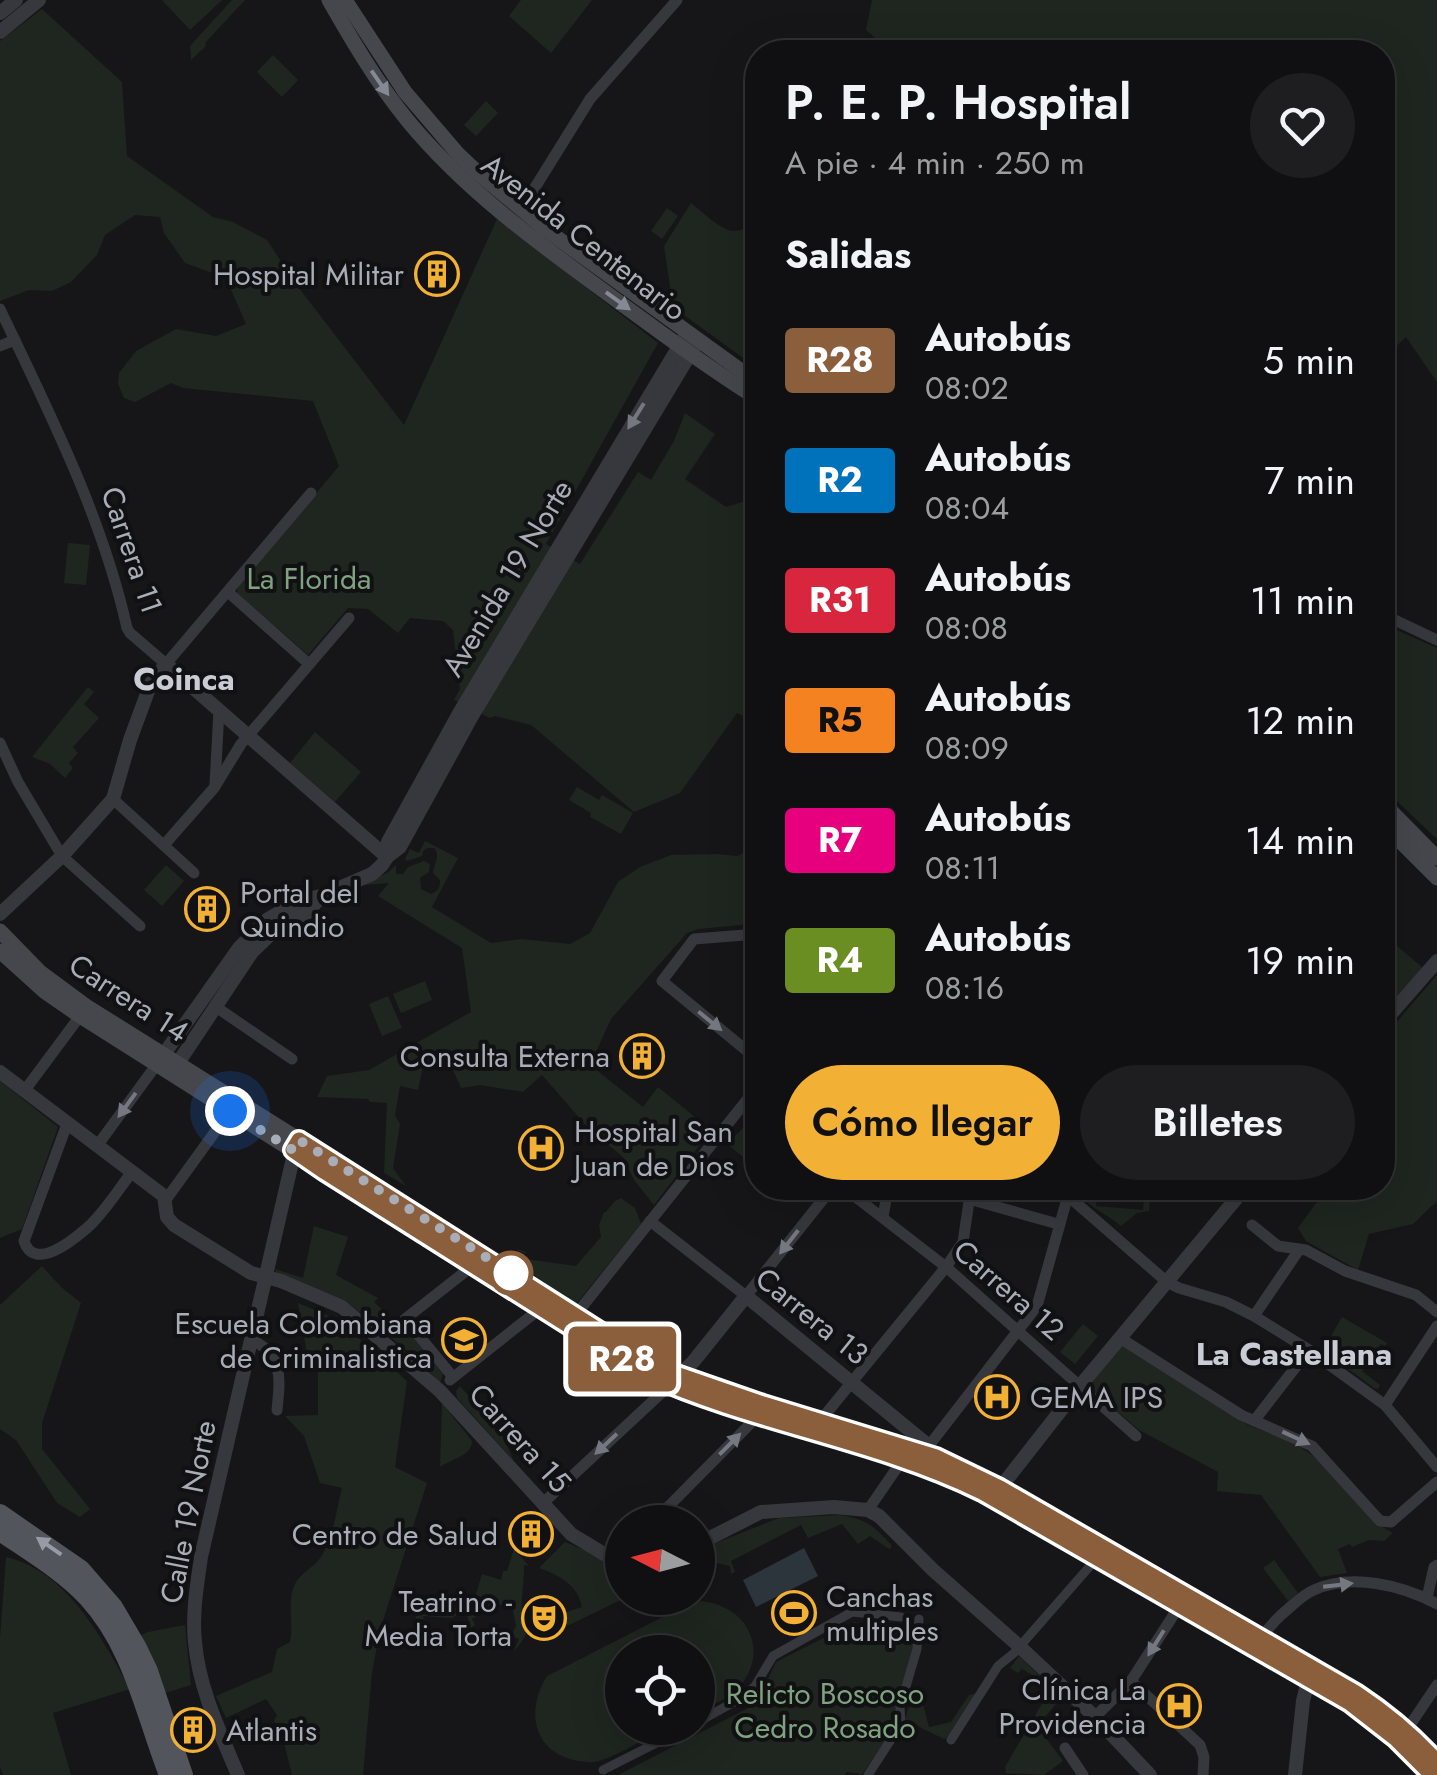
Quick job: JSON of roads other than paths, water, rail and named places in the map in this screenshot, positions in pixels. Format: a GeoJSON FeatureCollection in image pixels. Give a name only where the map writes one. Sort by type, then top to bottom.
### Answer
{"type":"FeatureCollection","features":[{"type":"Feature","properties":{"kind":"main road","name":"Avenida Centenario"},"geometry":{"type":"LineString","coordinates":[[329,0],[388,96],[438,142],[472,187],[533,240],[688,343],[745,389]]}},
{"type":"Feature","properties":{"kind":"main road"},"geometry":{"type":"LineString","coordinates":[[346,0],[438,142],[688,343],[745,375]]}},
{"type":"Feature","properties":{"kind":"main road"},"geometry":{"type":"LineString","coordinates":[[1395,815],[1437,858]]}},
{"type":"Feature","properties":{"kind":"main road"},"geometry":{"type":"LineString","coordinates":[[1395,836],[1437,878]]}},
{"type":"Feature","properties":{"kind":"main road","name":"Carrera 14"},"geometry":{"type":"LineString","coordinates":[[0,931],[55,985],[541,1308],[572,1320]]}},
{"type":"Feature","properties":{"kind":"main road","name":"Carrera 14"},"geometry":{"type":"LineString","coordinates":[[0,951],[44,992],[80,1016],[166,1060],[230,1111],[296,1145],[572,1320],[647,1375],[932,1452],[1262,1638],[1371,1717],[1432,1775]]}},
{"type":"Feature","properties":{"kind":"main road","name":"Carrera 14"},"geometry":{"type":"LineString","coordinates":[[674,1380],[758,1415],[904,1460],[982,1492],[1180,1605],[1380,1709],[1437,1762]]}},
{"type":"Feature","properties":{"kind":"main road"},"geometry":{"type":"LineString","coordinates":[[3,1528],[87,1598],[102,1617],[134,1676],[168,1775]]}},
{"type":"Feature","properties":{"kind":"main road"},"geometry":{"type":"LineString","coordinates":[[3,1528],[81,1568],[114,1607],[138,1646],[184,1775]]}},
{"type":"Feature","properties":{"kind":"street"},"geometry":{"type":"LineString","coordinates":[[521,210],[590,99],[677,0]]}},
{"type":"Feature","properties":{"kind":"street"},"geometry":{"type":"LineString","coordinates":[[0,13],[28,3]]}},
{"type":"Feature","properties":{"kind":"street"},"geometry":{"type":"LineString","coordinates":[[0,32],[28,3]]}},
{"type":"Feature","properties":{"kind":"street","name":"Carrera 11"},"geometry":{"type":"LineString","coordinates":[[0,309],[105,545],[130,633],[386,857]]}},
{"type":"Feature","properties":{"kind":"street"},"geometry":{"type":"LineString","coordinates":[[0,346],[15,340]]}},
{"type":"Feature","properties":{"kind":"street","name":"Avenida 19 Norte"},"geometry":{"type":"LineString","coordinates":[[386,857],[388,842],[688,343]]}},
{"type":"Feature","properties":{"kind":"street"},"geometry":{"type":"LineString","coordinates":[[0,914],[62,856],[113,799],[151,683],[310,493]]}},
{"type":"Feature","properties":{"kind":"street"},"geometry":{"type":"LineString","coordinates":[[228,592],[309,664]]}},
{"type":"Feature","properties":{"kind":"street"},"geometry":{"type":"LineString","coordinates":[[164,845],[214,788],[248,736],[348,618]]}},
{"type":"Feature","properties":{"kind":"street"},"geometry":{"type":"LineString","coordinates":[[1395,620],[1437,640]]}},
{"type":"Feature","properties":{"kind":"street"},"geometry":{"type":"LineString","coordinates":[[214,788],[219,710]]}},
{"type":"Feature","properties":{"kind":"street"},"geometry":{"type":"LineString","coordinates":[[0,743],[62,856],[140,926]]}},
{"type":"Feature","properties":{"kind":"street"},"geometry":{"type":"LineString","coordinates":[[113,799],[194,873]]}},
{"type":"Feature","properties":{"kind":"street"},"geometry":{"type":"LineString","coordinates":[[98,1146],[166,1060],[247,938],[302,900],[372,874],[386,857]]}},
{"type":"Feature","properties":{"kind":"street"},"geometry":{"type":"LineString","coordinates":[[166,1060],[216,1007],[252,952],[276,930],[308,912],[321,896]]}},
{"type":"Feature","properties":{"kind":"street"},"geometry":{"type":"LineString","coordinates":[[745,935],[694,938],[662,982],[745,1049]]}},
{"type":"Feature","properties":{"kind":"street"},"geometry":{"type":"LineString","coordinates":[[1395,1009],[1437,961]]}},
{"type":"Feature","properties":{"kind":"street"},"geometry":{"type":"LineString","coordinates":[[216,1007],[292,1060]]}},
{"type":"Feature","properties":{"kind":"street"},"geometry":{"type":"LineString","coordinates":[[25,1090],[80,1016]]}},
{"type":"Feature","properties":{"kind":"street","name":"Carrera 15"},"geometry":{"type":"LineString","coordinates":[[0,1072],[164,1196],[168,1217],[174,1224],[250,1272],[342,1307],[440,1391],[571,1534],[605,1554]]}},
{"type":"Feature","properties":{"kind":"street"},"geometry":{"type":"LineString","coordinates":[[572,1320],[745,1102]]}},
{"type":"Feature","properties":{"kind":"street"},"geometry":{"type":"LineString","coordinates":[[165,1201],[230,1111]]}},
{"type":"Feature","properties":{"kind":"street"},"geometry":{"type":"LineString","coordinates":[[67,1124],[24,1240],[33,1254],[45,1255],[88,1227],[132,1172]]}},
{"type":"Feature","properties":{"kind":"street","name":"Calle 19 Norte"},"geometry":{"type":"LineString","coordinates":[[238,1775],[200,1674],[194,1614],[201,1557],[296,1145]]}},
{"type":"Feature","properties":{"kind":"street"},"geometry":{"type":"LineString","coordinates":[[542,1504],[693,1362],[822,1200]]}},
{"type":"Feature","properties":{"kind":"street","name":"Carrera 12"},"geometry":{"type":"LineString","coordinates":[[860,1200],[946,1267],[1136,1436]]}},
{"type":"Feature","properties":{"kind":"street"},"geometry":{"type":"LineString","coordinates":[[884,1218],[886,1200]]}},
{"type":"Feature","properties":{"kind":"street"},"geometry":{"type":"LineString","coordinates":[[820,1422],[963,1242],[969,1200]]}},
{"type":"Feature","properties":{"kind":"street"},"geometry":{"type":"LineString","coordinates":[[990,1200],[1058,1224]]}},
{"type":"Feature","properties":{"kind":"street"},"geometry":{"type":"LineString","coordinates":[[932,1452],[1038,1306],[1065,1200]]}},
{"type":"Feature","properties":{"kind":"street"},"geometry":{"type":"LineString","coordinates":[[1078,1200],[1167,1282],[1254,1316],[1385,1405],[1437,1466]]}},
{"type":"Feature","properties":{"kind":"street"},"geometry":{"type":"LineString","coordinates":[[1000,1488],[1235,1200]]}},
{"type":"Feature","properties":{"kind":"street","name":"Carrera 13"},"geometry":{"type":"LineString","coordinates":[[650,1221],[932,1452]]}},
{"type":"Feature","properties":{"kind":"street"},"geometry":{"type":"LineString","coordinates":[[1252,1226],[1278,1246],[1306,1250],[1345,1271],[1416,1296],[1437,1312]]}},
{"type":"Feature","properties":{"kind":"street"},"geometry":{"type":"LineString","coordinates":[[1254,1316],[1299,1250]]}},
{"type":"Feature","properties":{"kind":"street","name":"Carrera 15"},"geometry":{"type":"LineString","coordinates":[[453,1377],[405,1320],[474,1264]]}},
{"type":"Feature","properties":{"kind":"street"},"geometry":{"type":"LineString","coordinates":[[440,1391],[541,1308]]}},
{"type":"Feature","properties":{"kind":"street"},"geometry":{"type":"LineString","coordinates":[[1385,1405],[1433,1340],[1437,1326]]}},
{"type":"Feature","properties":{"kind":"street"},"geometry":{"type":"LineString","coordinates":[[1120,1338],[1242,1415],[1312,1446],[1380,1521],[1392,1522],[1437,1482]]}},
{"type":"Feature","properties":{"kind":"street"},"geometry":{"type":"LineString","coordinates":[[252,1340],[266,1347],[279,1370],[277,1410]]}},
{"type":"Feature","properties":{"kind":"street"},"geometry":{"type":"LineString","coordinates":[[1254,1421],[1309,1350]]}},
{"type":"Feature","properties":{"kind":"street"},"geometry":{"type":"LineString","coordinates":[[670,1505],[758,1415]]}},
{"type":"Feature","properties":{"kind":"street"},"geometry":{"type":"LineString","coordinates":[[868,1510],[904,1460]]}},
{"type":"Feature","properties":{"kind":"street"},"geometry":{"type":"LineString","coordinates":[[715,1536],[762,1512],[834,1507],[868,1510],[879,1516],[933,1570],[1022,1643],[1150,1775]]}},
{"type":"Feature","properties":{"kind":"street"},"geometry":{"type":"LineString","coordinates":[[951,1740],[998,1666],[1097,1558]]}},
{"type":"Feature","properties":{"kind":"street"},"geometry":{"type":"LineString","coordinates":[[1262,1638],[1270,1624],[1309,1592],[1328,1584],[1398,1588],[1432,1601],[1437,1564]]}},
{"type":"Feature","properties":{"kind":"street"},"geometry":{"type":"LineString","coordinates":[[1095,1717],[1131,1681],[1180,1605]]}},
{"type":"Feature","properties":{"kind":"street"},"geometry":{"type":"LineString","coordinates":[[715,1713],[755,1686],[773,1656],[852,1612],[900,1617]]}},
{"type":"Feature","properties":{"kind":"street"},"geometry":{"type":"LineString","coordinates":[[868,1775],[901,1724],[900,1707],[918,1649],[919,1618]]}},
{"type":"Feature","properties":{"kind":"street"},"geometry":{"type":"LineString","coordinates":[[1295,1775],[1310,1673]]}},
{"type":"Feature","properties":{"kind":"street"},"geometry":{"type":"LineString","coordinates":[[1131,1681],[1200,1745],[1202,1775]]}},
{"type":"Feature","properties":{"kind":"street"},"geometry":{"type":"LineString","coordinates":[[1406,1731],[1437,1686]]}},
{"type":"Feature","properties":{"kind":"street"},"geometry":{"type":"LineString","coordinates":[[603,1770],[652,1745]]}},
{"type":"Feature","properties":{"kind":"street"},"geometry":{"type":"LineString","coordinates":[[1065,1748],[1083,1775]]}},
{"type":"Feature","properties":{"kind":"tunnel"},"geometry":{"type":"LineString","coordinates":[[513,1277],[522,1251]]}},
{"type":"Feature","properties":{"kind":"place","name":"Hospital Militar"},"geometry":{"type":"Point","coordinates":[437,274]}},
{"type":"Feature","properties":{"kind":"place","name":"Portal del Quindio"},"geometry":{"type":"Point","coordinates":[207,909]}},
{"type":"Feature","properties":{"kind":"place","name":"Consulta Externa"},"geometry":{"type":"Point","coordinates":[642,1056]}},
{"type":"Feature","properties":{"kind":"place","name":"Hospital San Juan de Dios"},"geometry":{"type":"Point","coordinates":[541,1148]}},
{"type":"Feature","properties":{"kind":"place","name":"Escuela Colombiana de Criminalistica"},"geometry":{"type":"Point","coordinates":[464,1340]}},
{"type":"Feature","properties":{"kind":"place","name":"GEMA IPS"},"geometry":{"type":"Point","coordinates":[997,1397]}},
{"type":"Feature","properties":{"kind":"place","name":"Centro de Salud"},"geometry":{"type":"Point","coordinates":[531,1534]}},
{"type":"Feature","properties":{"kind":"place","name":"Canchas multiples"},"geometry":{"type":"Point","coordinates":[794,1613]}},
{"type":"Feature","properties":{"kind":"place","name":"Teatrino - Media Torta"},"geometry":{"type":"Point","coordinates":[544,1618]}},
{"type":"Feature","properties":{"kind":"place","name":"Clínica La Providencia"},"geometry":{"type":"Point","coordinates":[1179,1706]}},
{"type":"Feature","properties":{"kind":"place","name":"Atlantis"},"geometry":{"type":"Point","coordinates":[193,1730]}},
{"type":"Feature","properties":{"kind":"district","name":"Coinca"},"geometry":{"type":"Point","coordinates":[184,679]}},
{"type":"Feature","properties":{"kind":"district","name":"La Castellana"},"geometry":{"type":"Point","coordinates":[1294,1354]}},
{"type":"Feature","properties":{"kind":"park label","name":"La Florida"},"geometry":{"type":"Point","coordinates":[309,578]}},
{"type":"Feature","properties":{"kind":"park label","name":"Relicto Boscoso Cedro Rosado"},"geometry":{"type":"Point","coordinates":[825,1710]}}]}
